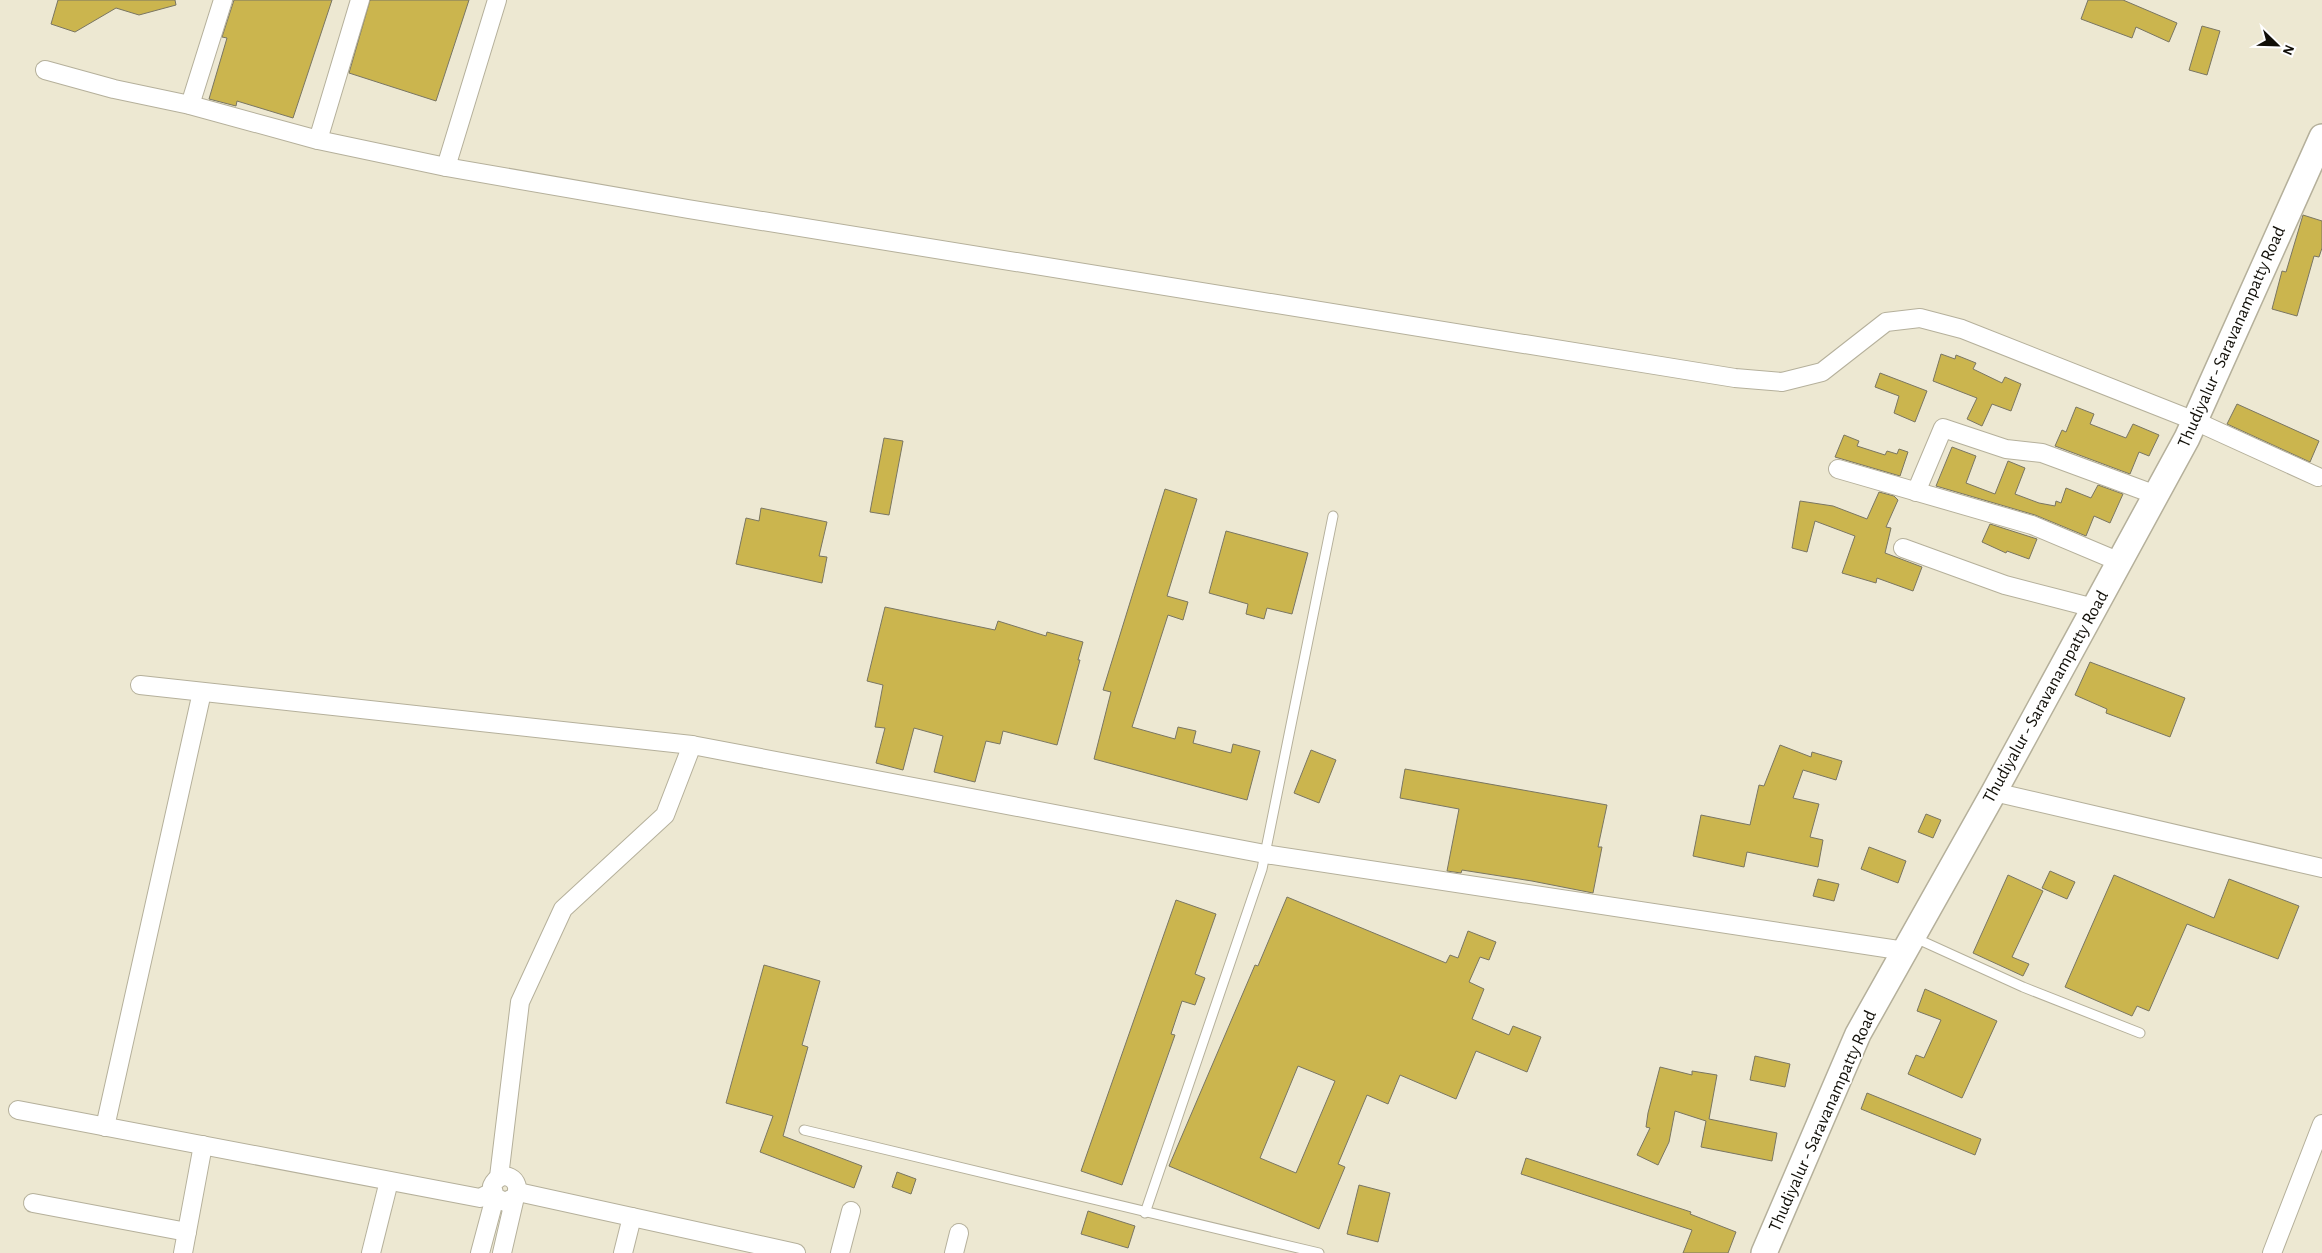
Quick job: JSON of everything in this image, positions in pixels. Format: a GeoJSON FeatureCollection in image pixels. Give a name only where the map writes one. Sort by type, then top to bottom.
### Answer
{"type":"FeatureCollection","features":[{"type":"Feature","properties":{"kind":"main road","name":"Thudiyalur - Saravanampatty Road"},"geometry":{"type":"LineString","coordinates":[[1764,1253],[1858,1034],[1994,792],[2195,421],[2322,137]]}},
{"type":"Feature","properties":{"kind":"street"},"geometry":{"type":"LineString","coordinates":[[190,105],[223,0]]}},
{"type":"Feature","properties":{"kind":"street"},"geometry":{"type":"LineString","coordinates":[[318,140],[360,0]]}},
{"type":"Feature","properties":{"kind":"street"},"geometry":{"type":"LineString","coordinates":[[446,167],[497,0]]}},
{"type":"Feature","properties":{"kind":"street"},"geometry":{"type":"LineString","coordinates":[[45,70],[114,89],[190,105],[318,140],[446,167],[688,209],[1735,378],[1782,382],[1822,372],[1886,322],[1920,318],[1962,329],[2195,421],[2318,477]]}},
{"type":"Feature","properties":{"kind":"street"},"geometry":{"type":"LineString","coordinates":[[1916,492],[1943,428],[2006,449],[2042,453],[2156,495]]}},
{"type":"Feature","properties":{"kind":"street"},"geometry":{"type":"LineString","coordinates":[[1838,469],[2032,525],[2120,562]]}},
{"type":"Feature","properties":{"kind":"street"},"geometry":{"type":"LineString","coordinates":[[1903,548],[2004,585],[2094,608]]}},
{"type":"Feature","properties":{"kind":"street"},"geometry":{"type":"LineString","coordinates":[[140,685],[692,745],[1265,854],[1909,944]]}},
{"type":"Feature","properties":{"kind":"street"},"geometry":{"type":"LineString","coordinates":[[105,1127],[202,692]]}},
{"type":"Feature","properties":{"kind":"street"},"geometry":{"type":"LineString","coordinates":[[480,1253],[495,1188],[520,1002],[563,908],[666,815],[692,745]]}},
{"type":"Feature","properties":{"kind":"street"},"geometry":{"type":"LineString","coordinates":[[1994,792],[2322,868]]}},
{"type":"Feature","properties":{"kind":"street"},"geometry":{"type":"LineString","coordinates":[[18,1110],[480,1198],[495,1188],[505,1176],[515,1180],[516,1194],[502,1253]]}},
{"type":"Feature","properties":{"kind":"street"},"geometry":{"type":"LineString","coordinates":[[2272,1253],[2322,1124]]}},
{"type":"Feature","properties":{"kind":"street"},"geometry":{"type":"LineString","coordinates":[[184,1253],[203,1145]]}},
{"type":"Feature","properties":{"kind":"street"},"geometry":{"type":"LineString","coordinates":[[372,1253],[389,1181]]}},
{"type":"Feature","properties":{"kind":"street"},"geometry":{"type":"LineString","coordinates":[[495,1188],[505,1202],[516,1194],[632,1217],[742,1247],[796,1253]]}},
{"type":"Feature","properties":{"kind":"street"},"geometry":{"type":"LineString","coordinates":[[33,1203],[187,1232]]}},
{"type":"Feature","properties":{"kind":"street"},"geometry":{"type":"LineString","coordinates":[[840,1253],[852,1211]]}},
{"type":"Feature","properties":{"kind":"street"},"geometry":{"type":"LineString","coordinates":[[623,1253],[632,1217]]}},
{"type":"Feature","properties":{"kind":"street"},"geometry":{"type":"LineString","coordinates":[[954,1253],[959,1233]]}},
{"type":"Feature","properties":{"kind":"lane"},"geometry":{"type":"LineString","coordinates":[[1145,1213],[1259,878],[1333,516]]}},
{"type":"Feature","properties":{"kind":"lane"},"geometry":{"type":"LineString","coordinates":[[1909,944],[2023,986],[2140,1033]]}},
{"type":"Feature","properties":{"kind":"lane"},"geometry":{"type":"LineString","coordinates":[[804,1130],[1145,1213],[1319,1253]]}},
{"type":"Feature","properties":{"kind":"building"},"geometry":{"type":"Polygon","coordinates":[[[58,0],[175,0],[176,5],[139,15],[116,8],[75,32],[51,24],[58,0]]]}},
{"type":"Feature","properties":{"kind":"building"},"geometry":{"type":"Polygon","coordinates":[[[234,0],[332,0],[293,118],[237,101],[236,106],[209,99],[227,38],[222,37],[234,0]]]}},
{"type":"Feature","properties":{"kind":"building"},"geometry":{"type":"Polygon","coordinates":[[[370,0],[469,0],[436,101],[349,73],[370,0]]]}},
{"type":"Feature","properties":{"kind":"building"},"geometry":{"type":"Polygon","coordinates":[[[2088,0],[2123,0],[2177,23],[2169,42],[2136,27],[2132,38],[2081,19],[2088,0]]]}},
{"type":"Feature","properties":{"kind":"building"},"geometry":{"type":"Polygon","coordinates":[[[2202,26],[2220,31],[2207,75],[2189,70],[2202,26]]]}},
{"type":"Feature","properties":{"kind":"building"},"geometry":{"type":"Polygon","coordinates":[[[2303,215],[2322,221],[2322,248],[2319,257],[2314,256],[2297,316],[2272,309],[2282,271],[2286,272],[2303,215]]]}},
{"type":"Feature","properties":{"kind":"building"},"geometry":{"type":"Polygon","coordinates":[[[1941,354],[1955,359],[1956,355],[1976,363],[1973,369],[2002,383],[2005,377],[2021,384],[2011,411],[1992,404],[1982,426],[1967,419],[1977,398],[1933,381],[1941,354]]]}},
{"type":"Feature","properties":{"kind":"building"},"geometry":{"type":"Polygon","coordinates":[[[1880,373],[1927,391],[1915,422],[1894,413],[1899,396],[1875,387],[1880,373]]]}},
{"type":"Feature","properties":{"kind":"building"},"geometry":{"type":"Polygon","coordinates":[[[2237,404],[2319,441],[2310,462],[2227,424],[2237,404]]]}},
{"type":"Feature","properties":{"kind":"building"},"geometry":{"type":"Polygon","coordinates":[[[2076,407],[2094,414],[2090,424],[2126,438],[2133,424],[2159,435],[2149,456],[2139,452],[2130,474],[2055,446],[2062,430],[2066,432],[2076,407]]]}},
{"type":"Feature","properties":{"kind":"building"},"geometry":{"type":"Polygon","coordinates":[[[1844,435],[1859,441],[1857,446],[1885,455],[1887,451],[1897,454],[1899,449],[1908,452],[1900,476],[1835,457],[1844,435]]]}},
{"type":"Feature","properties":{"kind":"building"},"geometry":{"type":"Polygon","coordinates":[[[884,438],[903,441],[889,515],[870,512],[884,438]]]}},
{"type":"Feature","properties":{"kind":"building"},"geometry":{"type":"Polygon","coordinates":[[[1952,447],[1976,456],[1966,483],[1995,494],[2008,461],[2025,468],[2015,494],[2039,503],[2055,506],[2056,501],[2061,503],[2066,488],[2091,498],[2098,485],[2123,494],[2110,523],[2094,516],[2086,536],[2035,515],[1936,486],[1952,447]]]}},
{"type":"Feature","properties":{"kind":"building"},"geometry":{"type":"Polygon","coordinates":[[[1165,489],[1197,499],[1167,596],[1188,602],[1183,620],[1168,615],[1132,727],[1175,739],[1178,727],[1196,731],[1193,743],[1231,753],[1233,744],[1260,751],[1247,800],[1094,759],[1111,692],[1103,690],[1165,489]]]}},
{"type":"Feature","properties":{"kind":"building"},"geometry":{"type":"Polygon","coordinates":[[[1879,492],[1894,496],[1898,500],[1886,527],[1891,528],[1885,553],[1922,567],[1913,591],[1877,578],[1876,583],[1842,573],[1855,536],[1815,521],[1807,552],[1792,548],[1800,501],[1833,506],[1867,519],[1879,492]]]}},
{"type":"Feature","properties":{"kind":"building"},"geometry":{"type":"Polygon","coordinates":[[[761,508],[827,522],[819,556],[827,557],[822,583],[736,564],[746,518],[759,521],[761,508]]]}},
{"type":"Feature","properties":{"kind":"building"},"geometry":{"type":"Polygon","coordinates":[[[1990,524],[2037,539],[2029,559],[2007,551],[2006,553],[1982,542],[1990,524]]]}},
{"type":"Feature","properties":{"kind":"building"},"geometry":{"type":"Polygon","coordinates":[[[1226,531],[1308,553],[1292,614],[1267,608],[1264,619],[1246,614],[1248,604],[1209,593],[1226,531]]]}},
{"type":"Feature","properties":{"kind":"building"},"geometry":{"type":"Polygon","coordinates":[[[885,607],[995,630],[998,621],[1046,636],[1047,632],[1083,642],[1057,745],[1003,731],[1000,744],[986,741],[975,782],[934,772],[943,736],[914,728],[903,770],[876,763],[885,728],[875,727],[883,685],[867,681],[885,607]]]}},
{"type":"Feature","properties":{"kind":"building"},"geometry":{"type":"Polygon","coordinates":[[[2090,662],[2185,698],[2170,737],[2106,713],[2107,709],[2075,695],[2090,662]]]}},
{"type":"Feature","properties":{"kind":"building"},"geometry":{"type":"Polygon","coordinates":[[[1780,745],[1811,757],[1812,752],[1842,761],[1836,780],[1803,770],[1793,798],[1819,804],[1810,837],[1823,840],[1818,867],[1747,852],[1744,867],[1693,856],[1701,815],[1750,825],[1759,785],[1764,786],[1780,745]]]}},
{"type":"Feature","properties":{"kind":"building"},"geometry":{"type":"Polygon","coordinates":[[[1311,750],[1336,760],[1319,803],[1294,793],[1311,750]]]}},
{"type":"Feature","properties":{"kind":"building"},"geometry":{"type":"Polygon","coordinates":[[[1405,769],[1607,805],[1598,847],[1602,847],[1593,893],[1462,870],[1461,873],[1447,871],[1459,809],[1400,798],[1405,769]]]}},
{"type":"Feature","properties":{"kind":"building"},"geometry":{"type":"Polygon","coordinates":[[[1926,814],[1941,820],[1933,838],[1918,832],[1926,814]]]}},
{"type":"Feature","properties":{"kind":"building"},"geometry":{"type":"Polygon","coordinates":[[[1869,847],[1906,861],[1898,883],[1861,869],[1869,847]]]}},
{"type":"Feature","properties":{"kind":"building"},"geometry":{"type":"Polygon","coordinates":[[[2050,871],[2075,882],[2067,899],[2042,888],[2050,871]]]}},
{"type":"Feature","properties":{"kind":"building"},"geometry":{"type":"Polygon","coordinates":[[[2008,875],[2043,891],[2012,957],[2029,964],[2023,976],[1973,953],[2008,875]]]}},
{"type":"Feature","properties":{"kind":"building"},"geometry":{"type":"Polygon","coordinates":[[[2114,875],[2214,918],[2229,879],[2299,906],[2278,959],[2187,924],[2149,1011],[2137,1006],[2132,1016],[2065,987],[2114,875]]]}},
{"type":"Feature","properties":{"kind":"building"},"geometry":{"type":"Polygon","coordinates":[[[1818,879],[1839,884],[1834,901],[1813,896],[1818,879]]]}},
{"type":"Feature","properties":{"kind":"building"},"geometry":{"type":"Polygon","coordinates":[[[1287,897],[1446,963],[1450,955],[1458,958],[1468,931],[1496,942],[1489,960],[1480,957],[1469,982],[1484,989],[1472,1019],[1509,1035],[1513,1026],[1541,1037],[1527,1072],[1476,1051],[1456,1099],[1400,1075],[1388,1104],[1367,1095],[1338,1164],[1345,1167],[1319,1229],[1169,1166],[1255,965],[1258,966],[1287,897]],[[1298,1066],[1260,1158],[1296,1173],[1335,1081],[1298,1066]]]}},
{"type":"Feature","properties":{"kind":"building"},"geometry":{"type":"Polygon","coordinates":[[[1176,900],[1216,914],[1195,974],[1205,978],[1195,1005],[1182,1001],[1171,1034],[1175,1035],[1122,1185],[1081,1171],[1176,900]]]}},
{"type":"Feature","properties":{"kind":"building"},"geometry":{"type":"Polygon","coordinates":[[[764,965],[820,981],[802,1045],[808,1047],[783,1136],[862,1166],[854,1188],[760,1152],[773,1116],[726,1103],[764,965]]]}},
{"type":"Feature","properties":{"kind":"building"},"geometry":{"type":"Polygon","coordinates":[[[1925,989],[1997,1021],[1962,1098],[1908,1074],[1916,1055],[1924,1058],[1941,1020],[1917,1011],[1925,989]]]}},
{"type":"Feature","properties":{"kind":"building"},"geometry":{"type":"Polygon","coordinates":[[[1755,1056],[1790,1064],[1785,1087],[1750,1080],[1755,1056]]]}},
{"type":"Feature","properties":{"kind":"building"},"geometry":{"type":"Polygon","coordinates":[[[1660,1067],[1692,1075],[1692,1071],[1717,1075],[1709,1119],[1777,1133],[1772,1161],[1701,1147],[1706,1121],[1675,1111],[1669,1142],[1658,1165],[1637,1155],[1650,1128],[1646,1127],[1648,1113],[1660,1067]]]}},
{"type":"Feature","properties":{"kind":"building"},"geometry":{"type":"Polygon","coordinates":[[[1867,1093],[1981,1139],[1975,1155],[1861,1109],[1867,1093]]]}},
{"type":"Feature","properties":{"kind":"building"},"geometry":{"type":"Polygon","coordinates":[[[1526,1158],[1691,1212],[1690,1214],[1736,1232],[1728,1253],[1683,1253],[1692,1230],[1521,1174],[1526,1158]]]}},
{"type":"Feature","properties":{"kind":"building"},"geometry":{"type":"Polygon","coordinates":[[[897,1172],[916,1179],[911,1194],[892,1187],[897,1172]]]}},
{"type":"Feature","properties":{"kind":"building"},"geometry":{"type":"Polygon","coordinates":[[[1359,1185],[1390,1193],[1378,1242],[1347,1234],[1359,1185]]]}},
{"type":"Feature","properties":{"kind":"building"},"geometry":{"type":"Polygon","coordinates":[[[1088,1211],[1135,1226],[1128,1248],[1081,1234],[1088,1211]]]}}]}
